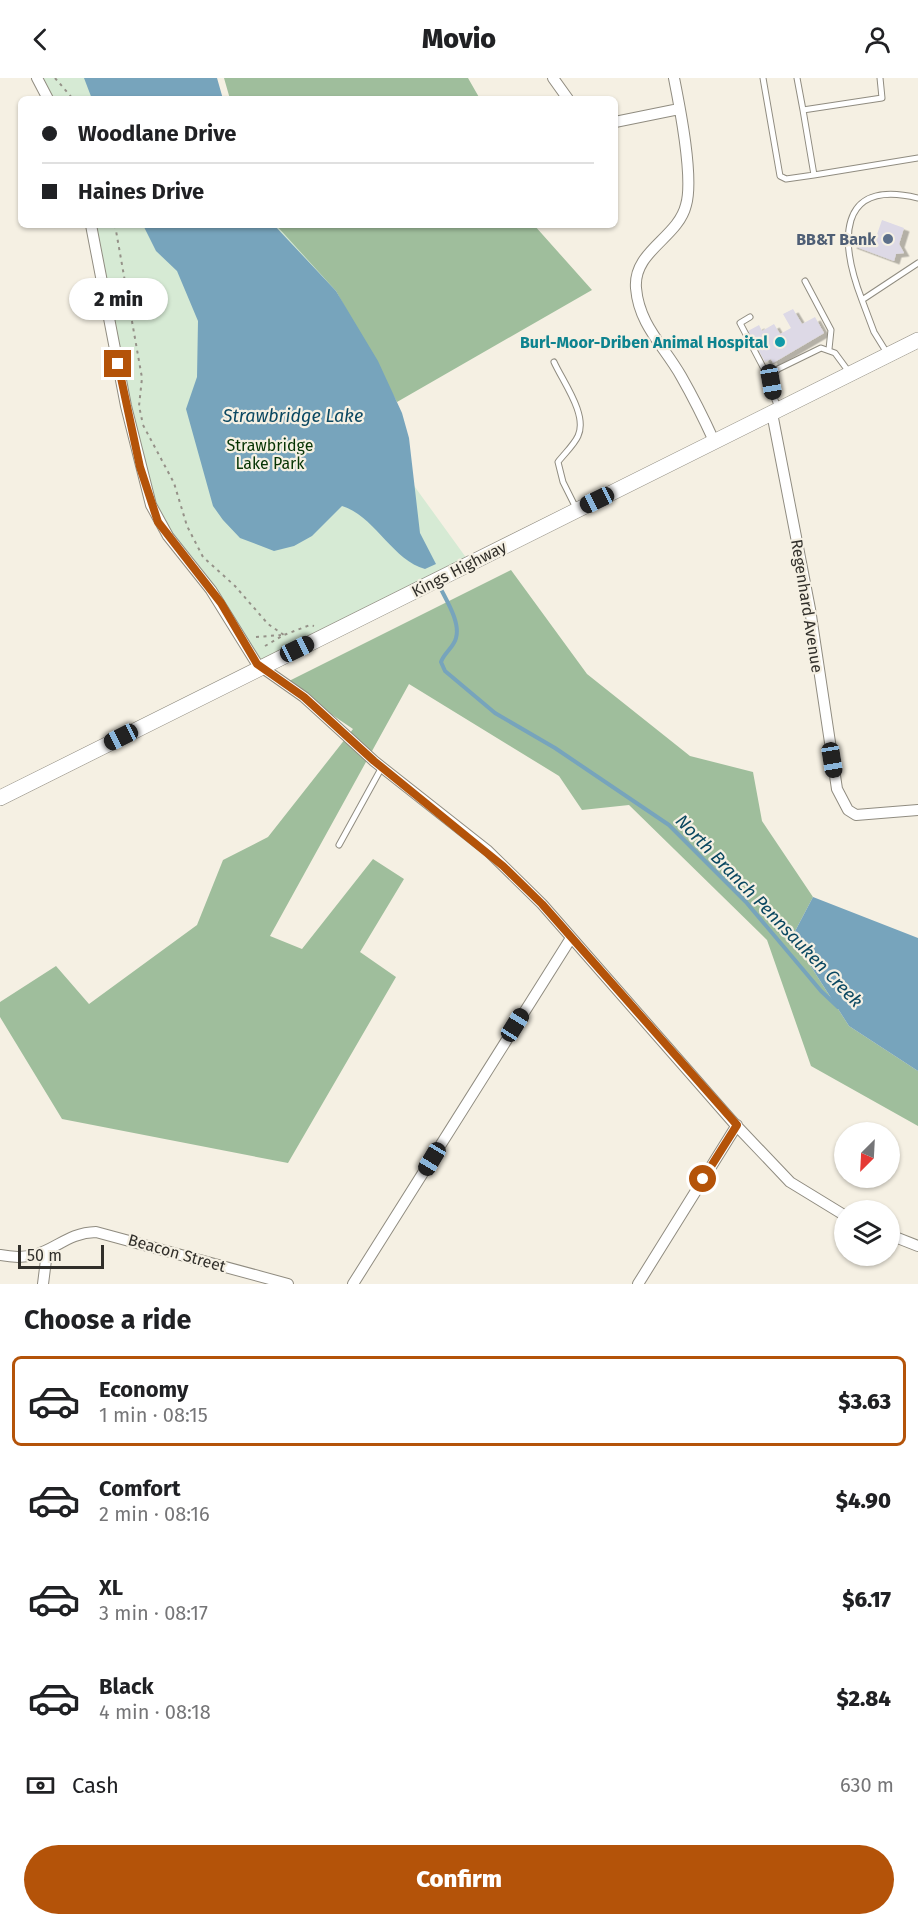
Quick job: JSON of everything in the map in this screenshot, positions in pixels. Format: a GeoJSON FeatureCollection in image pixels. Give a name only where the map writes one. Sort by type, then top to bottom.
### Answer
{"type":"FeatureCollection","features":[{"type":"Feature","properties":{"kind":"main road","name":"Kings Highway"},"geometry":{"type":"LineString","coordinates":[[0,797],[918,340]]}},
{"type":"Feature","properties":{"kind":"street"},"geometry":{"type":"LineString","coordinates":[[37,78],[46,96]]}},
{"type":"Feature","properties":{"kind":"street"},"geometry":{"type":"LineString","coordinates":[[553,78],[566,96]]}},
{"type":"Feature","properties":{"kind":"street"},"geometry":{"type":"LineString","coordinates":[[674,78],[688,180],[686,205],[674,227],[641,265],[636,277],[636,288],[640,312],[645,323],[681,375],[714,441]]}},
{"type":"Feature","properties":{"kind":"street"},"geometry":{"type":"LineString","coordinates":[[618,121],[679,109]]}},
{"type":"Feature","properties":{"kind":"street"},"geometry":{"type":"LineString","coordinates":[[92,228],[126,406],[151,504],[168,536],[212,590],[262,667],[304,697],[382,767],[488,851],[535,896],[790,1182],[834,1209]]}},
{"type":"Feature","properties":{"kind":"street","name":"Regenhard Avenue"},"geometry":{"type":"LineString","coordinates":[[776,411],[810,609],[836,785],[848,810],[856,815],[918,810]]}},
{"type":"Feature","properties":{"kind":"street"},"geometry":{"type":"LineString","coordinates":[[353,1284],[571,938]]}},
{"type":"Feature","properties":{"kind":"street"},"geometry":{"type":"LineString","coordinates":[[638,1284],[737,1125]]}},
{"type":"Feature","properties":{"kind":"street","name":"Beacon Street"},"geometry":{"type":"LineString","coordinates":[[0,1255],[23,1258],[47,1252],[76,1235],[96,1232],[288,1284]]}},
{"type":"Feature","properties":{"kind":"street"},"geometry":{"type":"LineString","coordinates":[[900,1239],[918,1246]]}},
{"type":"Feature","properties":{"kind":"street"},"geometry":{"type":"LineString","coordinates":[[43,1284],[47,1252]]}},
{"type":"Feature","properties":{"kind":"lane"},"geometry":{"type":"LineString","coordinates":[[763,78],[780,176],[786,179],[918,158]]}},
{"type":"Feature","properties":{"kind":"lane"},"geometry":{"type":"LineString","coordinates":[[797,78],[814,175]]}},
{"type":"Feature","properties":{"kind":"lane"},"geometry":{"type":"LineString","coordinates":[[803,110],[882,98],[880,78]]}},
{"type":"Feature","properties":{"kind":"lane"},"geometry":{"type":"LineString","coordinates":[[888,355],[874,332],[855,283],[847,226],[854,211],[867,199],[893,192],[918,198]]}},
{"type":"Feature","properties":{"kind":"lane"},"geometry":{"type":"LineString","coordinates":[[862,300],[918,263]]}},
{"type":"Feature","properties":{"kind":"lane"},"geometry":{"type":"LineString","coordinates":[[805,281],[831,330],[829,349]]}},
{"type":"Feature","properties":{"kind":"lane"},"geometry":{"type":"LineString","coordinates":[[750,317],[740,323],[764,367],[772,374],[776,411]]}},
{"type":"Feature","properties":{"kind":"lane"},"geometry":{"type":"LineString","coordinates":[[772,374],[821,348],[835,353],[850,374]]}},
{"type":"Feature","properties":{"kind":"lane"},"geometry":{"type":"LineString","coordinates":[[554,362],[578,412],[582,426],[577,439],[558,462],[563,482],[577,510]]}},
{"type":"Feature","properties":{"kind":"lane"},"geometry":{"type":"LineString","coordinates":[[339,845],[382,767]]}},
{"type":"Feature","properties":{"kind":"path"},"geometry":{"type":"LineString","coordinates":[[55,78],[70,96]]}},
{"type":"Feature","properties":{"kind":"path"},"geometry":{"type":"LineString","coordinates":[[116,228],[142,378],[139,406],[143,424],[174,483],[187,526],[203,557],[235,586],[267,624],[284,635]]}},
{"type":"Feature","properties":{"kind":"path"},"geometry":{"type":"LineString","coordinates":[[265,646],[284,635],[310,625],[314,626]]}},
{"type":"Feature","properties":{"kind":"path"},"geometry":{"type":"LineString","coordinates":[[256,637],[284,635]]}},
{"type":"Feature","properties":{"kind":"green space"},"geometry":{"type":"Polygon","coordinates":[[[35,78],[209,78],[217,96],[44,96],[35,78]]]}},
{"type":"Feature","properties":{"kind":"green space"},"geometry":{"type":"Polygon","coordinates":[[[224,78],[468,78],[478,96],[229,96],[224,78]]]}},
{"type":"Feature","properties":{"kind":"green space","name":"Strawbridge Lake Park"},"geometry":{"type":"Polygon","coordinates":[[[92,228],[287,228],[330,280],[362,342],[399,465],[470,563],[257,664],[151,505],[92,228]]]}},
{"type":"Feature","properties":{"kind":"green space"},"geometry":{"type":"Polygon","coordinates":[[[279,228],[537,228],[592,290],[397,402],[336,291],[279,228]]]}},
{"type":"Feature","properties":{"kind":"green space"},"geometry":{"type":"Polygon","coordinates":[[[511,570],[587,674],[690,756],[753,772],[762,821],[813,897],[792,937],[849,1026],[918,1071],[918,1126],[811,1066],[767,940],[629,805],[582,810],[559,776],[409,684],[270,936],[302,949],[373,859],[404,879],[360,952],[396,977],[288,1163],[62,1119],[0,1017],[0,1002],[56,966],[89,1004],[197,925],[223,860],[268,837],[353,729],[285,683],[511,570]]]}},
{"type":"Feature","properties":{"kind":"water"},"geometry":{"type":"Polygon","coordinates":[[[84,78],[217,78],[222,96],[91,96],[84,78]]]}},
{"type":"Feature","properties":{"kind":"water","name":"Strawbridge Lake"},"geometry":{"type":"Polygon","coordinates":[[[144,228],[277,228],[336,291],[378,361],[402,413],[409,438],[420,533],[436,564],[425,569],[413,564],[364,519],[354,511],[342,506],[312,536],[294,546],[274,551],[240,538],[223,520],[213,506],[186,409],[197,377],[198,321],[177,271],[156,251],[144,228]]]}},
{"type":"Feature","properties":{"kind":"water"},"geometry":{"type":"Polygon","coordinates":[[[813,897],[918,938],[918,1071],[849,1026],[792,937],[813,897]]]}},
{"type":"Feature","properties":{"kind":"building","name":"BB&T Bank"},"geometry":{"type":"Polygon","coordinates":[[[882,220],[904,228],[899,244],[904,253],[896,254],[894,261],[851,245],[854,236],[874,243],[882,220]]]}},
{"type":"Feature","properties":{"kind":"building","name":"Burl-Moor-Driben Animal Hospital"},"geometry":{"type":"Polygon","coordinates":[[[793,309],[802,324],[815,317],[824,333],[773,363],[771,359],[765,362],[748,331],[759,325],[762,331],[774,324],[780,334],[791,328],[783,314],[793,309]]]}},
{"type":"Feature","properties":{"kind":"waterway","name":"North Branch Pennsauken Creek"},"geometry":{"type":"LineString","coordinates":[[438,583],[451,609],[457,631],[455,641],[441,662],[445,671],[495,713],[555,748],[669,825],[746,902],[821,991],[838,1007]]}},
{"type":"Feature","properties":{"kind":"place","name":"BB&T Bank"},"geometry":{"type":"Point","coordinates":[888,239]}},
{"type":"Feature","properties":{"kind":"place","name":"Burl-Moor-Driben Animal Hospital"},"geometry":{"type":"Point","coordinates":[780,342]}},
{"type":"Feature","properties":{"kind":"route"},"geometry":{"type":"LineString","coordinates":[[118,364],[140,467],[158,522],[189,564],[212,590],[257,664],[273,673],[304,697],[374,761],[488,851],[542,904],[737,1125],[703,1179]]}}]}
